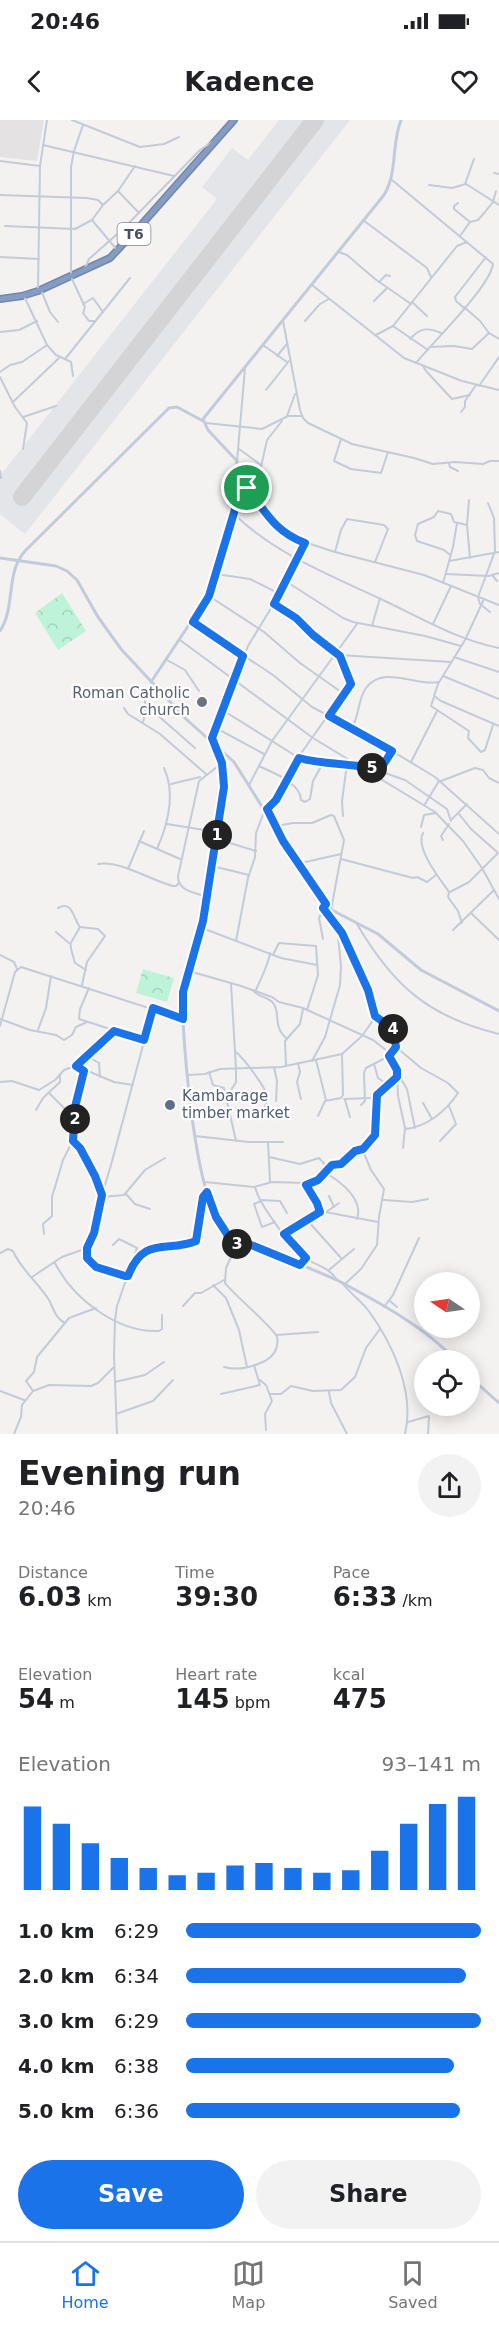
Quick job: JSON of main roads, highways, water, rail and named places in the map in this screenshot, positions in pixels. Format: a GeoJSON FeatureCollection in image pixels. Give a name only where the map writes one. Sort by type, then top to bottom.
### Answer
{"type":"FeatureCollection","features":[{"type":"Feature","properties":{"kind":"highway","name":"T6"},"geometry":{"type":"LineString","coordinates":[[0,299],[40,291],[110,258],[234,120]]}},
{"type":"Feature","properties":{"kind":"place","name":"Roman Catholic church"},"geometry":{"type":"Point","coordinates":[202,702]}},
{"type":"Feature","properties":{"kind":"place","name":"Kambarage timber market"},"geometry":{"type":"Point","coordinates":[170,1105]}}]}
